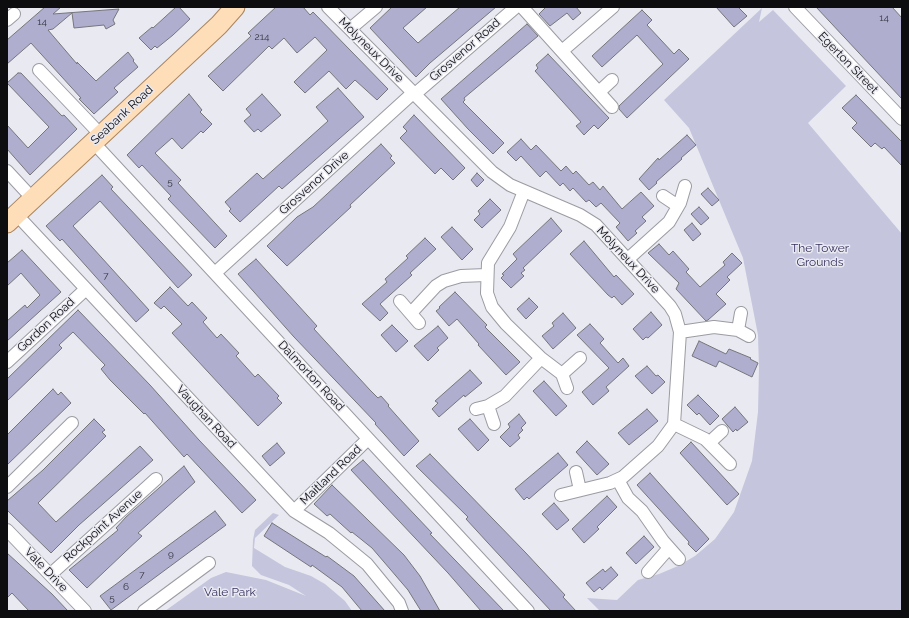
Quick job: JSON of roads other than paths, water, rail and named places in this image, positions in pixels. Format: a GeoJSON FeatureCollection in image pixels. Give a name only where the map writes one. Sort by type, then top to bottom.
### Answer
{"type":"FeatureCollection","features":[{"type":"Feature","properties":{"kind":"main road","name":"Seabank Road"},"geometry":{"type":"LineString","coordinates":[[11,219],[219,25],[235,7]]}},
{"type":"Feature","properties":{"kind":"street","name":"Molyneux Drive"},"geometry":{"type":"LineString","coordinates":[[328,7],[492,172],[510,185],[580,215],[596,225],[670,306],[675,314],[680,332],[674,424]]}},
{"type":"Feature","properties":{"kind":"street"},"geometry":{"type":"LineString","coordinates":[[350,29],[376,7]]}},
{"type":"Feature","properties":{"kind":"street","name":"Grosvenor Road"},"geometry":{"type":"LineString","coordinates":[[414,93],[516,7]]}},
{"type":"Feature","properties":{"kind":"street"},"geometry":{"type":"LineString","coordinates":[[522,7],[612,107]]}},
{"type":"Feature","properties":{"kind":"street"},"geometry":{"type":"LineString","coordinates":[[562,51],[613,7]]}},
{"type":"Feature","properties":{"kind":"street","name":"Egerton Street"},"geometry":{"type":"LineString","coordinates":[[795,7],[902,119]]}},
{"type":"Feature","properties":{"kind":"street","name":"Dalmorton Road"},"geometry":{"type":"LineString","coordinates":[[39,70],[215,273],[528,611]]}},
{"type":"Feature","properties":{"kind":"street"},"geometry":{"type":"LineString","coordinates":[[599,92],[612,80]]}},
{"type":"Feature","properties":{"kind":"street","name":"Grosvenor Drive"},"geometry":{"type":"LineString","coordinates":[[215,273],[414,93]]}},
{"type":"Feature","properties":{"kind":"street"},"geometry":{"type":"LineString","coordinates":[[7,171],[33,199]]}},
{"type":"Feature","properties":{"kind":"street"},"geometry":{"type":"LineString","coordinates":[[628,259],[669,222],[678,206],[685,186]]}},
{"type":"Feature","properties":{"kind":"street"},"geometry":{"type":"LineString","coordinates":[[524,191],[510,227],[488,263],[486,275],[487,293],[492,307],[506,324],[541,358],[562,374],[567,388]]}},
{"type":"Feature","properties":{"kind":"street"},"geometry":{"type":"LineString","coordinates":[[663,196],[678,206]]}},
{"type":"Feature","properties":{"kind":"street","name":"Vaughan Road"},"geometry":{"type":"LineString","coordinates":[[11,219],[86,289],[294,511],[329,532],[367,564],[399,603],[402,611]]}},
{"type":"Feature","properties":{"kind":"street"},"geometry":{"type":"LineString","coordinates":[[411,313],[436,286],[444,281],[461,276],[486,275]]}},
{"type":"Feature","properties":{"kind":"street","name":"Gordon Road"},"geometry":{"type":"LineString","coordinates":[[7,362],[86,289]]}},
{"type":"Feature","properties":{"kind":"street"},"geometry":{"type":"LineString","coordinates":[[400,301],[419,323]]}},
{"type":"Feature","properties":{"kind":"street"},"geometry":{"type":"LineString","coordinates":[[738,330],[741,313]]}},
{"type":"Feature","properties":{"kind":"street"},"geometry":{"type":"LineString","coordinates":[[680,332],[714,327],[738,330],[750,336]]}},
{"type":"Feature","properties":{"kind":"street"},"geometry":{"type":"LineString","coordinates":[[494,424],[482,407],[505,396],[541,358]]}},
{"type":"Feature","properties":{"kind":"street"},"geometry":{"type":"LineString","coordinates":[[562,374],[580,358]]}},
{"type":"Feature","properties":{"kind":"street"},"geometry":{"type":"LineString","coordinates":[[7,487],[72,423]]}},
{"type":"Feature","properties":{"kind":"street"},"geometry":{"type":"LineString","coordinates":[[561,495],[623,478],[658,446],[674,424],[691,431],[709,443],[730,464]]}},
{"type":"Feature","properties":{"kind":"street"},"geometry":{"type":"LineString","coordinates":[[709,443],[722,431]]}},
{"type":"Feature","properties":{"kind":"street","name":"Maitland Road"},"geometry":{"type":"LineString","coordinates":[[294,511],[368,439]]}},
{"type":"Feature","properties":{"kind":"street"},"geometry":{"type":"LineString","coordinates":[[576,472],[580,490]]}},
{"type":"Feature","properties":{"kind":"street","name":"Rockpoint Avenue"},"geometry":{"type":"LineString","coordinates":[[51,574],[156,479]]}},
{"type":"Feature","properties":{"kind":"street"},"geometry":{"type":"LineString","coordinates":[[618,480],[628,498],[642,511],[669,548],[679,559]]}},
{"type":"Feature","properties":{"kind":"street","name":"Vale Drive"},"geometry":{"type":"LineString","coordinates":[[7,530],[85,611]]}},
{"type":"Feature","properties":{"kind":"street"},"geometry":{"type":"LineString","coordinates":[[648,572],[669,548]]}},
{"type":"Feature","properties":{"kind":"street"},"geometry":{"type":"LineString","coordinates":[[144,611],[209,563]]}},
{"type":"Feature","properties":{"kind":"park label","name":"The Tower Grounds"},"geometry":{"type":"Point","coordinates":[820,255]}},
{"type":"Feature","properties":{"kind":"park label","name":"Vale Park"},"geometry":{"type":"Point","coordinates":[230,592]}}]}
